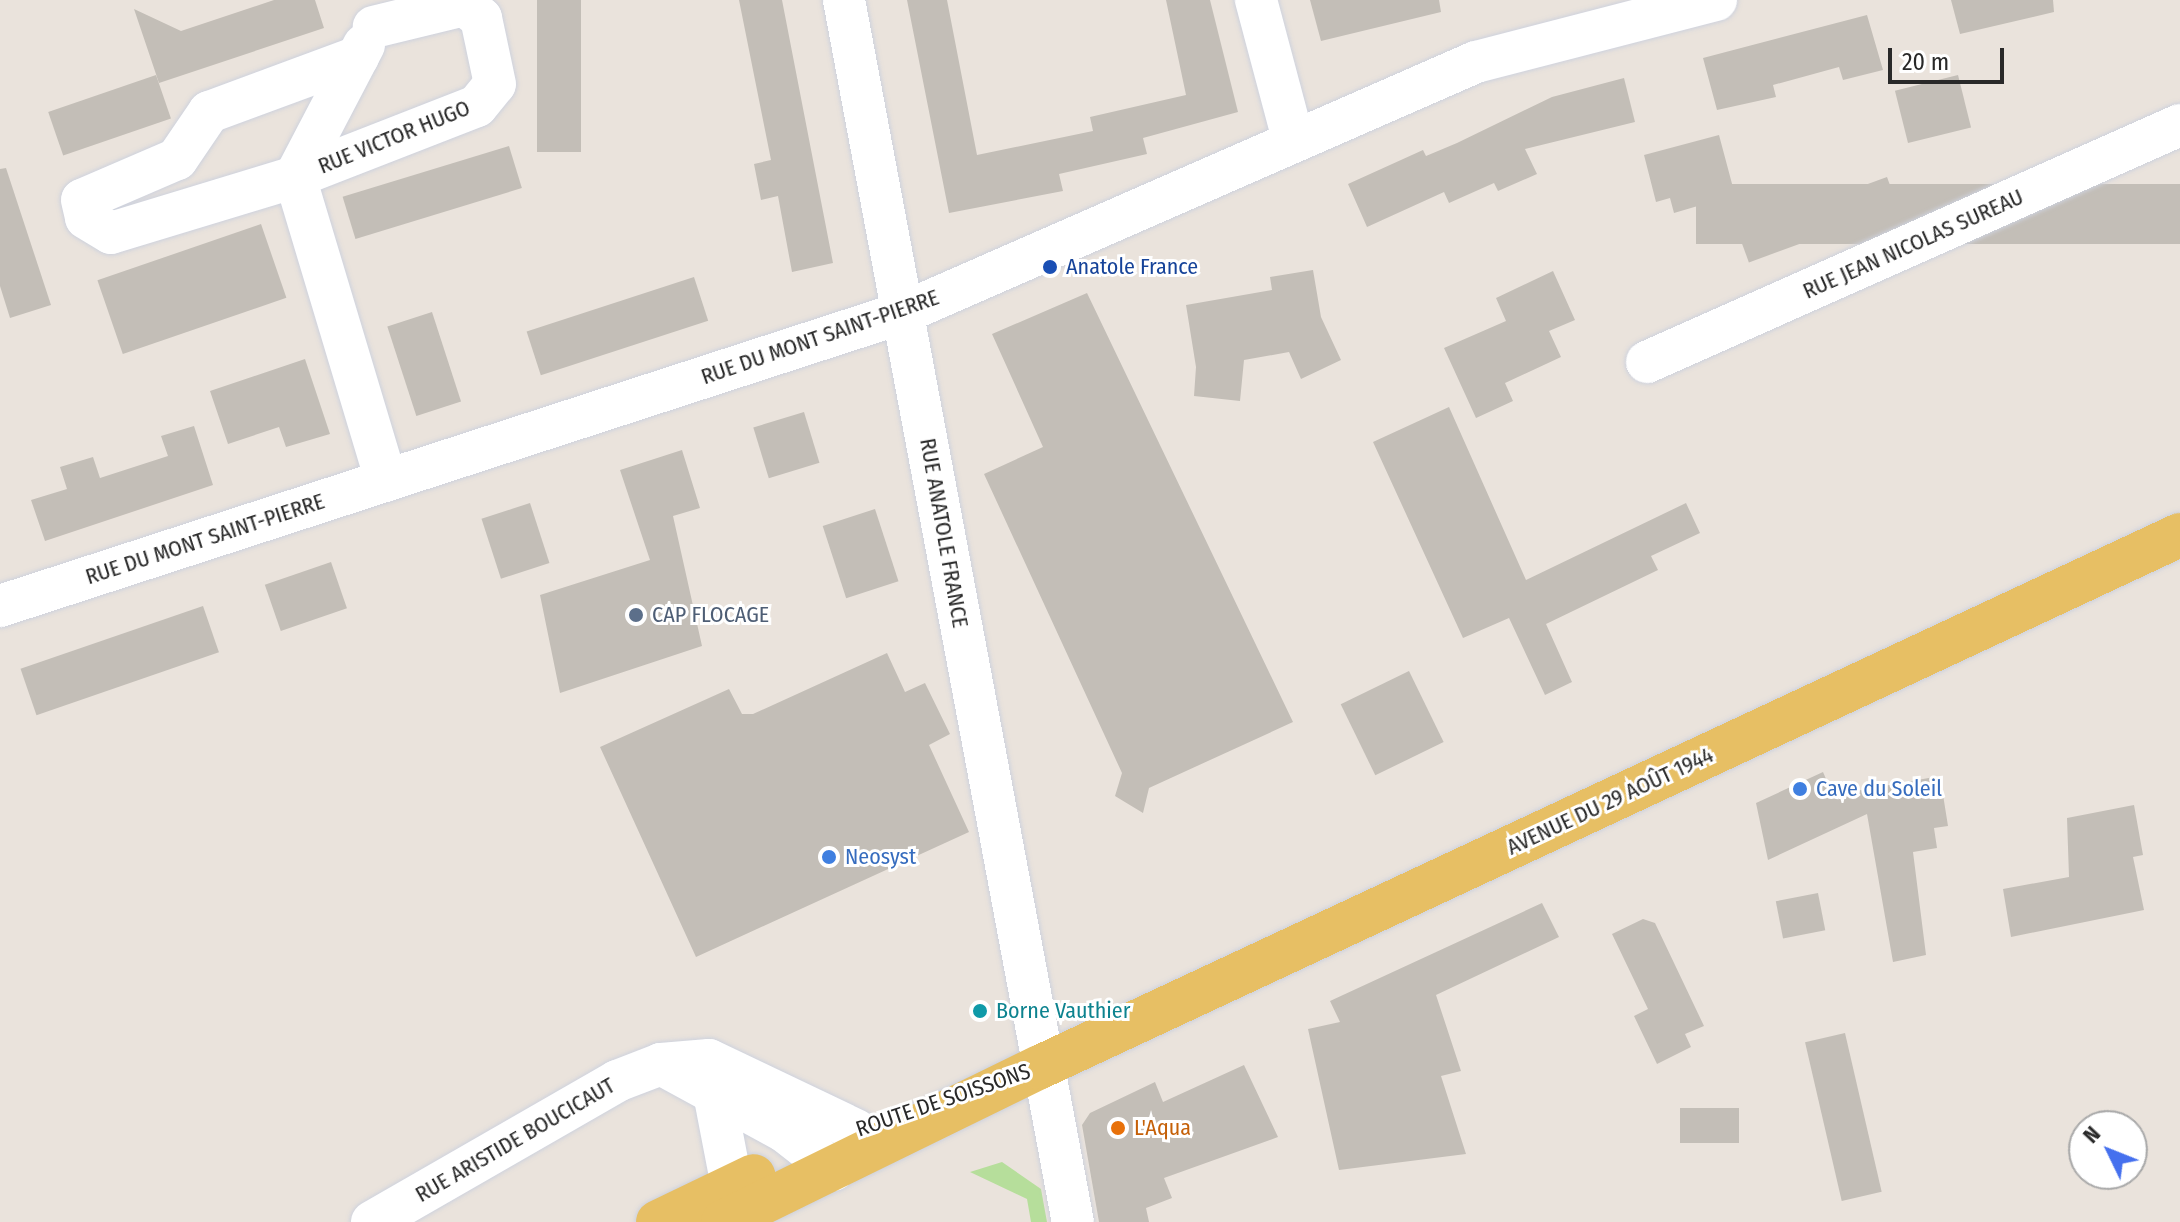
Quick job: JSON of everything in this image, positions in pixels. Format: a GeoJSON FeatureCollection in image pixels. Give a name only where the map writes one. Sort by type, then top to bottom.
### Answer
{"type":"FeatureCollection","features":[{"type":"Feature","properties":{"kind":"main road","name":"AVENUE DU 29 AOÛT 1944"},"geometry":{"type":"LineString","coordinates":[[1040,1067],[2180,535]]}},
{"type":"Feature","properties":{"kind":"main road","name":"ROUTE DE SOISSONS"},"geometry":{"type":"LineString","coordinates":[[821,1159],[856,1130],[1040,1067]]}},
{"type":"Feature","properties":{"kind":"main road","name":"ROUTE DE SOISSONS"},"geometry":{"type":"LineString","coordinates":[[658,1222],[728,1204],[821,1159],[1040,1067]]}},
{"type":"Feature","properties":{"kind":"street","name":"RUE ANATOLE FRANCE"},"geometry":{"type":"LineString","coordinates":[[844,0],[905,312],[1040,1067],[1073,1222]]}},
{"type":"Feature","properties":{"kind":"street"},"geometry":{"type":"LineString","coordinates":[[1256,0],[1293,139]]}},
{"type":"Feature","properties":{"kind":"street","name":"RUE DU MONT SAINT-PIERRE"},"geometry":{"type":"LineString","coordinates":[[0,606],[905,312],[1293,139],[1476,62],[1716,0]]}},
{"type":"Feature","properties":{"kind":"street","name":"RUE VICTOR HUGO"},"geometry":{"type":"LineString","coordinates":[[464,5],[481,18],[495,84],[477,106],[295,177],[111,233],[86,218],[82,200],[177,159],[209,112],[366,28],[464,5]]}},
{"type":"Feature","properties":{"kind":"street","name":"RUE VICTOR HUGO"},"geometry":{"type":"LineString","coordinates":[[366,28],[295,177],[386,481]]}},
{"type":"Feature","properties":{"kind":"street","name":"RUE JEAN NICOLAS SUREAU"},"geometry":{"type":"LineString","coordinates":[[1647,362],[2180,125]]}},
{"type":"Feature","properties":{"kind":"street","name":"RUE ARISTIDE BOUCICAUT"},"geometry":{"type":"LineString","coordinates":[[372,1222],[617,1081],[661,1064],[709,1060],[856,1130]]}},
{"type":"Feature","properties":{"kind":"street"},"geometry":{"type":"LineString","coordinates":[[661,1064],[821,1159]]}},
{"type":"Feature","properties":{"kind":"street"},"geometry":{"type":"LineString","coordinates":[[715,1098],[728,1204]]}},
{"type":"Feature","properties":{"kind":"green space"},"geometry":{"type":"Polygon","coordinates":[[[1002,1162],[1041,1189],[1047,1222],[1031,1222],[1027,1199],[970,1172],[1002,1162]]]}},
{"type":"Feature","properties":{"kind":"building"},"geometry":{"type":"Polygon","coordinates":[[[274,0],[315,0],[324,28],[159,83],[134,9],[181,31],[274,0]]]}},
{"type":"Feature","properties":{"kind":"building"},"geometry":{"type":"Polygon","coordinates":[[[537,0],[581,0],[581,152],[537,152],[537,0]]]}},
{"type":"Feature","properties":{"kind":"building"},"geometry":{"type":"Polygon","coordinates":[[[739,0],[782,0],[833,263],[792,272],[778,196],[761,200],[754,164],[771,160],[739,0]]]}},
{"type":"Feature","properties":{"kind":"building"},"geometry":{"type":"Polygon","coordinates":[[[907,0],[947,0],[977,155],[1093,131],[1090,117],[1186,95],[1166,0],[1210,0],[1238,112],[1143,138],[1147,154],[1059,174],[1063,191],[949,213],[907,0]]]}},
{"type":"Feature","properties":{"kind":"building"},"geometry":{"type":"Polygon","coordinates":[[[1310,0],[1439,0],[1441,12],[1321,41],[1310,0]]]}},
{"type":"Feature","properties":{"kind":"building"},"geometry":{"type":"Polygon","coordinates":[[[1951,0],[2053,0],[2054,12],[1960,34],[1951,0]]]}},
{"type":"Feature","properties":{"kind":"building"},"geometry":{"type":"Polygon","coordinates":[[[1867,15],[1883,70],[1843,80],[1839,67],[1773,85],[1776,97],[1717,110],[1703,58],[1867,15]]]}},
{"type":"Feature","properties":{"kind":"building"},"geometry":{"type":"Polygon","coordinates":[[[156,75],[171,118],[63,156],[48,112],[156,75]]]}},
{"type":"Feature","properties":{"kind":"building"},"geometry":{"type":"Polygon","coordinates":[[[1958,75],[1971,127],[1908,143],[1895,91],[1958,75]]]}},
{"type":"Feature","properties":{"kind":"building"},"geometry":{"type":"Polygon","coordinates":[[[1624,78],[1635,122],[1525,149],[1537,174],[1498,191],[1494,183],[1449,203],[1444,192],[1367,227],[1348,184],[1423,150],[1426,156],[1457,143],[1552,97],[1624,78]]]}},
{"type":"Feature","properties":{"kind":"building"},"geometry":{"type":"Polygon","coordinates":[[[1719,135],[1735,195],[1674,213],[1670,198],[1656,202],[1644,155],[1719,135]]]}},
{"type":"Feature","properties":{"kind":"building"},"geometry":{"type":"Polygon","coordinates":[[[509,146],[522,188],[355,239],[343,197],[509,146]]]}},
{"type":"Feature","properties":{"kind":"building"},"geometry":{"type":"Polygon","coordinates":[[[6,168],[51,305],[10,318],[0,286],[0,169],[6,168]]]}},
{"type":"Feature","properties":{"kind":"building"},"geometry":{"type":"Polygon","coordinates":[[[1887,177],[1898,208],[1749,262],[1738,231],[1887,177]]]}},
{"type":"Feature","properties":{"kind":"building"},"geometry":{"type":"Polygon","coordinates":[[[1696,184],[2180,184],[2180,244],[1696,244],[1696,184]]]}},
{"type":"Feature","properties":{"kind":"building"},"geometry":{"type":"Polygon","coordinates":[[[261,224],[286,298],[123,354],[97,280],[261,224]]]}},
{"type":"Feature","properties":{"kind":"building"},"geometry":{"type":"Polygon","coordinates":[[[1313,270],[1321,317],[1341,360],[1301,379],[1289,352],[1244,360],[1240,401],[1194,396],[1196,367],[1186,305],[1272,290],[1270,277],[1313,270]]]}},
{"type":"Feature","properties":{"kind":"building"},"geometry":{"type":"Polygon","coordinates":[[[1553,271],[1575,320],[1549,331],[1561,357],[1505,383],[1513,401],[1476,418],[1444,348],[1506,321],[1496,298],[1553,271]]]}},
{"type":"Feature","properties":{"kind":"building"},"geometry":{"type":"Polygon","coordinates":[[[694,277],[708,321],[541,375],[527,331],[694,277]]]}},
{"type":"Feature","properties":{"kind":"building"},"geometry":{"type":"Polygon","coordinates":[[[1087,293],[1293,722],[1149,788],[1143,813],[1115,796],[1122,773],[984,474],[1043,447],[992,334],[1087,293]]]}},
{"type":"Feature","properties":{"kind":"building"},"geometry":{"type":"Polygon","coordinates":[[[432,312],[461,401],[416,416],[387,327],[432,312]]]}},
{"type":"Feature","properties":{"kind":"building"},"geometry":{"type":"Polygon","coordinates":[[[305,359],[330,434],[286,447],[279,427],[228,444],[210,391],[305,359]]]}},
{"type":"Feature","properties":{"kind":"building"},"geometry":{"type":"Polygon","coordinates":[[[1449,407],[1526,580],[1686,503],[1700,533],[1651,556],[1658,570],[1546,624],[1572,682],[1545,695],[1509,618],[1463,638],[1373,442],[1449,407]]]}},
{"type":"Feature","properties":{"kind":"building"},"geometry":{"type":"Polygon","coordinates":[[[804,412],[819,463],[769,478],[753,427],[804,412]]]}},
{"type":"Feature","properties":{"kind":"building"},"geometry":{"type":"Polygon","coordinates":[[[194,426],[213,485],[45,541],[31,500],[67,489],[60,467],[93,457],[100,478],[168,456],[161,436],[194,426]]]}},
{"type":"Feature","properties":{"kind":"building"},"geometry":{"type":"Polygon","coordinates":[[[682,450],[700,508],[673,516],[702,646],[560,693],[540,595],[650,560],[620,470],[682,450]]]}},
{"type":"Feature","properties":{"kind":"building"},"geometry":{"type":"Polygon","coordinates":[[[530,503],[549,563],[501,579],[481,519],[530,503]]]}},
{"type":"Feature","properties":{"kind":"building"},"geometry":{"type":"Polygon","coordinates":[[[875,509],[898,581],[846,598],[823,526],[875,509]]]}},
{"type":"Feature","properties":{"kind":"building"},"geometry":{"type":"Polygon","coordinates":[[[331,562],[347,608],[281,631],[265,585],[331,562]]]}},
{"type":"Feature","properties":{"kind":"building"},"geometry":{"type":"Polygon","coordinates":[[[203,606],[219,652],[36,715],[21,669],[203,606]]]}},
{"type":"Feature","properties":{"kind":"building"},"geometry":{"type":"Polygon","coordinates":[[[887,653],[905,692],[925,683],[950,734],[929,745],[969,832],[696,957],[600,747],[729,689],[742,714],[753,714],[887,653]]]}},
{"type":"Feature","properties":{"kind":"building"},"geometry":{"type":"Polygon","coordinates":[[[1409,671],[1444,742],[1375,775],[1341,704],[1409,671]]]}},
{"type":"Feature","properties":{"kind":"building"},"geometry":{"type":"Polygon","coordinates":[[[1823,772],[1833,795],[1940,776],[1948,826],[1934,828],[1937,848],[1913,852],[1926,955],[1893,962],[1867,814],[1768,860],[1756,803],[1823,772]]]}},
{"type":"Feature","properties":{"kind":"building"},"geometry":{"type":"Polygon","coordinates":[[[2134,805],[2143,855],[2133,857],[2144,910],[2011,937],[2003,889],[2069,877],[2067,818],[2134,805]]]}},
{"type":"Feature","properties":{"kind":"building"},"geometry":{"type":"Polygon","coordinates":[[[1818,893],[1825,930],[1783,939],[1776,901],[1818,893]]]}},
{"type":"Feature","properties":{"kind":"building"},"geometry":{"type":"Polygon","coordinates":[[[1542,903],[1559,937],[1436,995],[1461,1071],[1441,1076],[1466,1154],[1339,1170],[1308,1029],[1340,1022],[1330,1001],[1542,903]]]}},
{"type":"Feature","properties":{"kind":"building"},"geometry":{"type":"Polygon","coordinates":[[[1643,919],[1655,923],[1704,1026],[1685,1034],[1691,1047],[1657,1064],[1634,1016],[1648,1009],[1612,934],[1643,919]]]}},
{"type":"Feature","properties":{"kind":"building"},"geometry":{"type":"Polygon","coordinates":[[[1845,1033],[1882,1192],[1842,1201],[1805,1042],[1845,1033]]]}},
{"type":"Feature","properties":{"kind":"building"},"geometry":{"type":"Polygon","coordinates":[[[1244,1065],[1278,1137],[1164,1178],[1172,1198],[1146,1208],[1149,1222],[1099,1222],[1082,1125],[1090,1113],[1155,1082],[1163,1102],[1244,1065]]]}},
{"type":"Feature","properties":{"kind":"building"},"geometry":{"type":"Polygon","coordinates":[[[1680,1108],[1739,1108],[1739,1143],[1680,1143],[1680,1108]]]}},
{"type":"Feature","properties":{"kind":"place","name":"Anatole France"},"geometry":{"type":"Point","coordinates":[1050,267]}},
{"type":"Feature","properties":{"kind":"place","name":"CAP FLOCAGE"},"geometry":{"type":"Point","coordinates":[636,615]}},
{"type":"Feature","properties":{"kind":"place","name":"Cave du Soleil"},"geometry":{"type":"Point","coordinates":[1800,789]}},
{"type":"Feature","properties":{"kind":"place","name":"Neosyst"},"geometry":{"type":"Point","coordinates":[829,857]}},
{"type":"Feature","properties":{"kind":"place","name":"Borne Vauthier"},"geometry":{"type":"Point","coordinates":[980,1011]}},
{"type":"Feature","properties":{"kind":"place","name":"L'Aqua"},"geometry":{"type":"Point","coordinates":[1118,1128]}}]}
